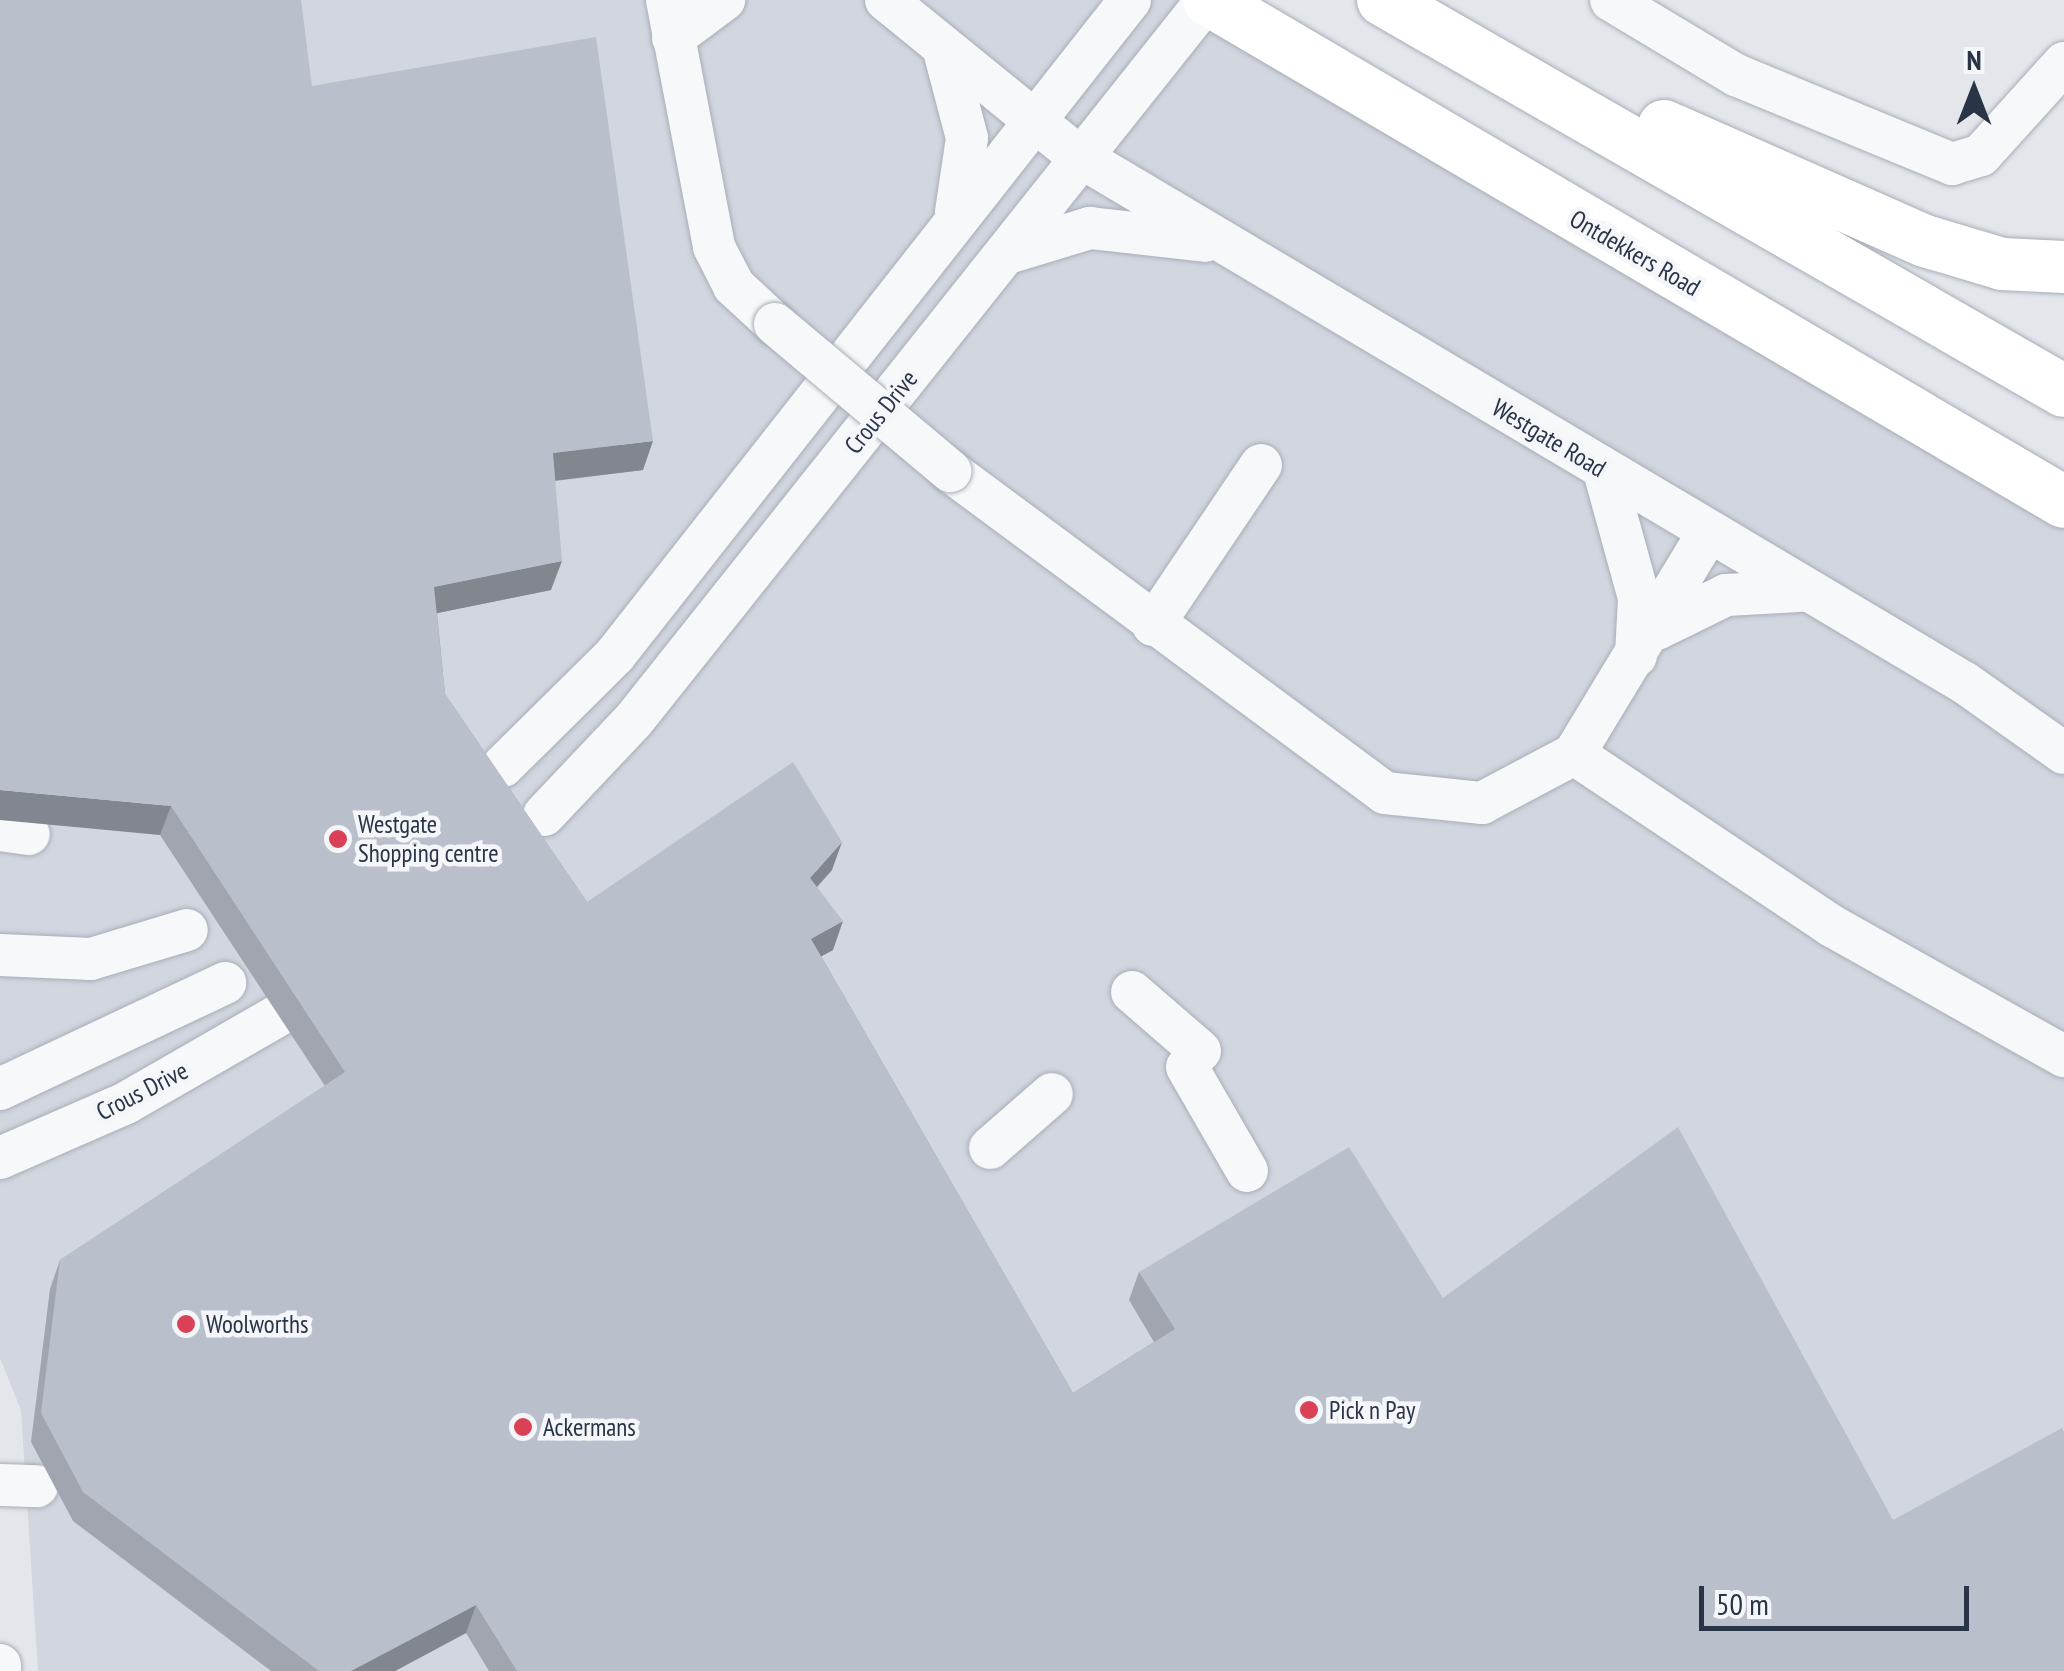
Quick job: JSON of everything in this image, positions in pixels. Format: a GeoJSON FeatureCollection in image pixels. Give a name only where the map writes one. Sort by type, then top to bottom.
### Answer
{"type":"FeatureCollection","features":[{"type":"Feature","properties":{"kind":"main road","name":"Ontdekkers Road"},"geometry":{"type":"LineString","coordinates":[[1208,0],[2064,502]]}},
{"type":"Feature","properties":{"kind":"main road"},"geometry":{"type":"LineString","coordinates":[[1382,0],[1451,35],[2064,391]]}},
{"type":"Feature","properties":{"kind":"main road"},"geometry":{"type":"LineString","coordinates":[[1451,35],[1925,241],[2061,270]]}},
{"type":"Feature","properties":{"kind":"street"},"geometry":{"type":"LineString","coordinates":[[724,0],[670,19],[714,247],[734,286],[950,471],[1385,793],[1482,803],[1574,754],[1635,666],[1708,533]]}},
{"type":"Feature","properties":{"kind":"street","name":"Westgate Road"},"geometry":{"type":"LineString","coordinates":[[886,0],[1077,155],[1804,591],[2064,754]]}},
{"type":"Feature","properties":{"kind":"street"},"geometry":{"type":"LineString","coordinates":[[503,766],[615,655],[955,217],[1130,0]]}},
{"type":"Feature","properties":{"kind":"street","name":"Crous Drive"},"geometry":{"type":"LineString","coordinates":[[544,815],[633,721],[1008,253],[1077,155],[1208,0]]}},
{"type":"Feature","properties":{"kind":"street"},"geometry":{"type":"LineString","coordinates":[[1611,0],[1736,76],[1952,164],[1981,155],[2064,64]]}},
{"type":"Feature","properties":{"kind":"street"},"geometry":{"type":"LineString","coordinates":[[942,46],[967,138],[955,217]]}},
{"type":"Feature","properties":{"kind":"street"},"geometry":{"type":"LineString","coordinates":[[1008,253],[1090,228],[1226,244]]}},
{"type":"Feature","properties":{"kind":"street"},"geometry":{"type":"LineString","coordinates":[[1153,624],[1261,465]]}},
{"type":"Feature","properties":{"kind":"street"},"geometry":{"type":"LineString","coordinates":[[1604,471],[1639,598],[1635,666]]}},
{"type":"Feature","properties":{"kind":"street"},"geometry":{"type":"LineString","coordinates":[[1656,629],[1726,594],[1804,591]]}},
{"type":"Feature","properties":{"kind":"street"},"geometry":{"type":"LineString","coordinates":[[1574,754],[1832,926],[2064,1056]]}},
{"type":"Feature","properties":{"kind":"street"},"geometry":{"type":"LineString","coordinates":[[0,955],[92,958],[187,930]]}},
{"type":"Feature","properties":{"kind":"street"},"geometry":{"type":"LineString","coordinates":[[0,1088],[225,983]]}},
{"type":"Feature","properties":{"kind":"street"},"geometry":{"type":"LineString","coordinates":[[1132,992],[1194,1059],[1247,1171]]}},
{"type":"Feature","properties":{"kind":"street","name":"Crous Drive"},"geometry":{"type":"LineString","coordinates":[[0,1158],[64,1129],[279,1015]]}},
{"type":"Feature","properties":{"kind":"street"},"geometry":{"type":"LineString","coordinates":[[990,1148],[1052,1094]]}},
{"type":"Feature","properties":{"kind":"street"},"geometry":{"type":"LineString","coordinates":[[0,1192],[64,1129]]}},
{"type":"Feature","properties":{"kind":"shaded area","name":"Westgate Shopping centre"},"geometry":{"type":"Polygon","coordinates":[[[0,0],[1177,0],[2064,519],[2064,1671],[38,1671],[21,1410],[0,1358],[0,0]]]}},
{"type":"Feature","properties":{"kind":"building","name":"Westgate Shopping centre"},"geometry":{"type":"Polygon","coordinates":[[[0,0],[301,0],[312,86],[596,37],[653,441],[553,453],[562,561],[434,587],[445,694],[587,902],[793,762],[842,842],[810,878],[843,921],[811,939],[1073,1393],[1175,1329],[1139,1272],[1349,1147],[1443,1298],[1678,1127],[1893,1520],[2062,1428],[2064,1671],[517,1671],[476,1605],[351,1671],[319,1671],[83,1492],[41,1413],[60,1260],[345,1072],[171,806],[0,790],[0,0]]]}},
{"type":"Feature","properties":{"kind":"place","name":"Westgate Shopping centre"},"geometry":{"type":"Point","coordinates":[338,839]}},
{"type":"Feature","properties":{"kind":"place","name":"Woolworths"},"geometry":{"type":"Point","coordinates":[186,1324]}},
{"type":"Feature","properties":{"kind":"place","name":"Pick n Pay"},"geometry":{"type":"Point","coordinates":[1309,1410]}},
{"type":"Feature","properties":{"kind":"place","name":"Ackermans"},"geometry":{"type":"Point","coordinates":[523,1427]}}]}
